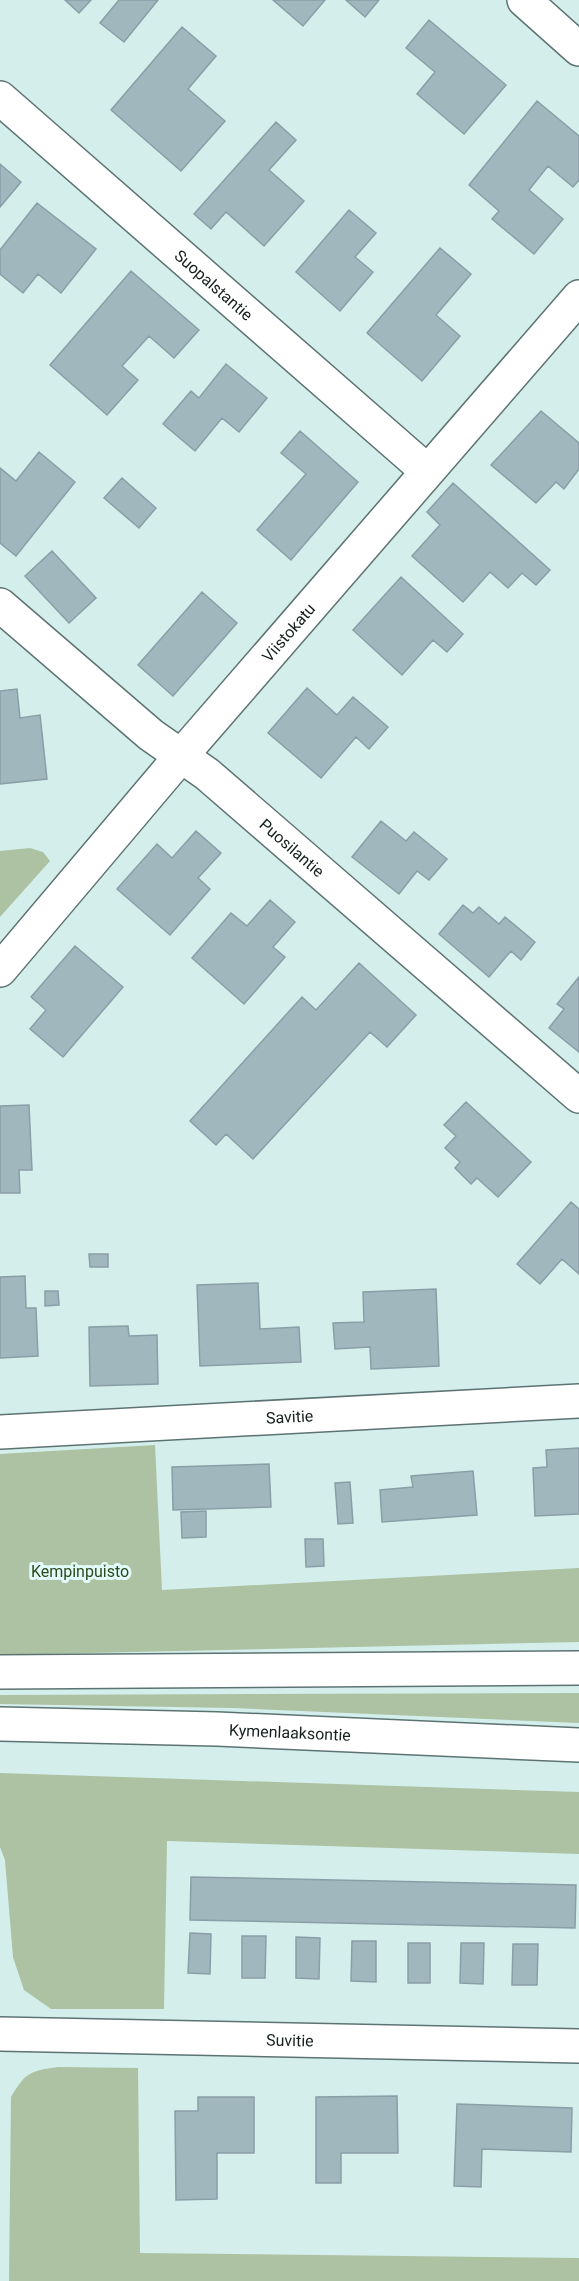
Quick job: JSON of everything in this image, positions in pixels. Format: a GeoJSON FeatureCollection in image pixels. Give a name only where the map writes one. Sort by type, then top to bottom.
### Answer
{"type":"FeatureCollection","features":[{"type":"Feature","properties":{"kind":"street"},"geometry":{"type":"LineString","coordinates":[[524,0],[579,49]]}},
{"type":"Feature","properties":{"kind":"street","name":"Suopalstantie"},"geometry":{"type":"LineString","coordinates":[[0,98],[427,471]]}},
{"type":"Feature","properties":{"kind":"street","name":"Viistokatu"},"geometry":{"type":"LineString","coordinates":[[0,970],[181,756],[579,297]]}},
{"type":"Feature","properties":{"kind":"street","name":"Puosilantie"},"geometry":{"type":"LineString","coordinates":[[0,604],[151,735],[207,774],[579,1096]]}},
{"type":"Feature","properties":{"kind":"street","name":"Savitie"},"geometry":{"type":"LineString","coordinates":[[0,1432],[579,1401]]}},
{"type":"Feature","properties":{"kind":"street"},"geometry":{"type":"LineString","coordinates":[[0,1672],[579,1668]]}},
{"type":"Feature","properties":{"kind":"street","name":"Kymenlaaksontie"},"geometry":{"type":"LineString","coordinates":[[0,1725],[217,1729],[579,1745]]}},
{"type":"Feature","properties":{"kind":"street","name":"Suvitie"},"geometry":{"type":"LineString","coordinates":[[0,2034],[579,2046]]}},
{"type":"Feature","properties":{"kind":"green space"},"geometry":{"type":"Polygon","coordinates":[[[30,848],[43,852],[50,861],[0,917],[0,851],[30,848]]]}},
{"type":"Feature","properties":{"kind":"green space","name":"Kempinpuisto"},"geometry":{"type":"Polygon","coordinates":[[[155,1445],[162,1590],[579,1568],[579,1642],[0,1655],[0,1454],[155,1445]]]}},
{"type":"Feature","properties":{"kind":"green space"},"geometry":{"type":"Polygon","coordinates":[[[579,1693],[579,1723],[233,1708],[0,1704],[0,1695],[579,1693]]]}},
{"type":"Feature","properties":{"kind":"green space"},"geometry":{"type":"Polygon","coordinates":[[[0,1773],[579,1792],[579,1854],[167,1841],[164,2009],[51,2009],[24,1990],[13,1957],[5,1860],[0,1847],[0,1773]]]}},
{"type":"Feature","properties":{"kind":"green space"},"geometry":{"type":"Polygon","coordinates":[[[58,2067],[138,2068],[140,2253],[579,2258],[579,2281],[9,2281],[11,2097],[21,2082],[30,2074],[58,2067]]]}},
{"type":"Feature","properties":{"kind":"building"},"geometry":{"type":"Polygon","coordinates":[[[65,0],[91,0],[79,13],[65,0]]]}},
{"type":"Feature","properties":{"kind":"building"},"geometry":{"type":"Polygon","coordinates":[[[119,0],[158,0],[124,42],[100,23],[119,0]]]}},
{"type":"Feature","properties":{"kind":"building"},"geometry":{"type":"Polygon","coordinates":[[[273,0],[325,0],[303,26],[273,0]]]}},
{"type":"Feature","properties":{"kind":"building"},"geometry":{"type":"Polygon","coordinates":[[[346,0],[379,0],[365,17],[346,0]]]}},
{"type":"Feature","properties":{"kind":"building"},"geometry":{"type":"Polygon","coordinates":[[[429,20],[506,85],[464,134],[417,94],[435,72],[406,48],[429,20]]]}},
{"type":"Feature","properties":{"kind":"building"},"geometry":{"type":"Polygon","coordinates":[[[182,27],[216,56],[188,89],[225,121],[181,171],[111,110],[182,27]]]}},
{"type":"Feature","properties":{"kind":"building"},"geometry":{"type":"Polygon","coordinates":[[[537,101],[579,136],[579,180],[573,187],[548,166],[529,190],[563,219],[534,254],[492,219],[499,211],[469,185],[537,101]]]}},
{"type":"Feature","properties":{"kind":"building"},"geometry":{"type":"Polygon","coordinates":[[[276,122],[296,140],[269,170],[304,201],[264,246],[226,212],[211,229],[194,214],[276,122]]]}},
{"type":"Feature","properties":{"kind":"building"},"geometry":{"type":"Polygon","coordinates":[[[0,164],[21,182],[0,207],[0,164]]]}},
{"type":"Feature","properties":{"kind":"building"},"geometry":{"type":"Polygon","coordinates":[[[37,203],[96,249],[61,293],[38,274],[23,293],[0,274],[0,250],[37,203]]]}},
{"type":"Feature","properties":{"kind":"building"},"geometry":{"type":"Polygon","coordinates":[[[349,210],[376,233],[355,257],[373,272],[340,311],[296,272],[349,210]]]}},
{"type":"Feature","properties":{"kind":"building"},"geometry":{"type":"Polygon","coordinates":[[[440,248],[471,274],[436,315],[460,336],[422,381],[367,333],[440,248]]]}},
{"type":"Feature","properties":{"kind":"building"},"geometry":{"type":"Polygon","coordinates":[[[131,271],[199,330],[174,358],[149,336],[122,366],[138,380],[107,415],[50,365],[131,271]]]}},
{"type":"Feature","properties":{"kind":"building"},"geometry":{"type":"Polygon","coordinates":[[[226,364],[267,398],[239,432],[222,418],[195,451],[163,424],[191,391],[199,398],[226,364]]]}},
{"type":"Feature","properties":{"kind":"building"},"geometry":{"type":"Polygon","coordinates":[[[541,411],[579,443],[579,469],[564,489],[556,482],[536,503],[491,465],[541,411]]]}},
{"type":"Feature","properties":{"kind":"building"},"geometry":{"type":"Polygon","coordinates":[[[300,431],[358,482],[291,560],[257,530],[306,474],[281,453],[300,431]]]}},
{"type":"Feature","properties":{"kind":"building"},"geometry":{"type":"Polygon","coordinates":[[[39,452],[75,482],[16,556],[0,543],[0,468],[16,481],[39,452]]]}},
{"type":"Feature","properties":{"kind":"building"},"geometry":{"type":"Polygon","coordinates":[[[122,478],[156,508],[139,528],[104,498],[122,478]]]}},
{"type":"Feature","properties":{"kind":"building"},"geometry":{"type":"Polygon","coordinates":[[[453,483],[550,570],[536,585],[522,573],[508,588],[490,572],[463,602],[412,556],[440,525],[427,512],[453,483]]]}},
{"type":"Feature","properties":{"kind":"building"},"geometry":{"type":"Polygon","coordinates":[[[52,551],[96,598],[69,623],[25,576],[52,551]]]}},
{"type":"Feature","properties":{"kind":"building"},"geometry":{"type":"Polygon","coordinates":[[[401,577],[463,634],[447,652],[433,640],[402,675],[353,630],[401,577]]]}},
{"type":"Feature","properties":{"kind":"building"},"geometry":{"type":"Polygon","coordinates":[[[202,592],[237,623],[173,696],[138,665],[202,592]]]}},
{"type":"Feature","properties":{"kind":"building"},"geometry":{"type":"Polygon","coordinates":[[[307,688],[337,715],[353,697],[388,727],[369,749],[356,737],[321,778],[268,733],[307,688]]]}},
{"type":"Feature","properties":{"kind":"building"},"geometry":{"type":"Polygon","coordinates":[[[17,689],[20,718],[40,715],[47,779],[0,784],[0,691],[17,689]]]}},
{"type":"Feature","properties":{"kind":"building"},"geometry":{"type":"Polygon","coordinates":[[[381,821],[406,841],[414,832],[447,859],[429,880],[417,871],[399,894],[352,857],[381,821]]]}},
{"type":"Feature","properties":{"kind":"building"},"geometry":{"type":"Polygon","coordinates":[[[196,831],[221,853],[198,878],[210,889],[170,935],[117,889],[157,844],[172,858],[196,831]]]}},
{"type":"Feature","properties":{"kind":"building"},"geometry":{"type":"Polygon","coordinates":[[[270,900],[295,922],[273,947],[285,957],[244,1004],[192,958],[231,913],[247,926],[270,900]]]}},
{"type":"Feature","properties":{"kind":"building"},"geometry":{"type":"Polygon","coordinates":[[[463,905],[473,913],[479,907],[499,924],[505,917],[535,942],[521,960],[511,951],[489,977],[439,934],[463,905]]]}},
{"type":"Feature","properties":{"kind":"building"},"geometry":{"type":"Polygon","coordinates":[[[75,946],[123,987],[63,1057],[30,1029],[46,1010],[31,997],[75,946]]]}},
{"type":"Feature","properties":{"kind":"building"},"geometry":{"type":"Polygon","coordinates":[[[359,963],[416,1015],[387,1047],[370,1032],[253,1159],[226,1134],[216,1145],[190,1121],[302,997],[316,1010],[359,963]]]}},
{"type":"Feature","properties":{"kind":"building"},"geometry":{"type":"Polygon","coordinates":[[[579,977],[579,1052],[549,1028],[564,1009],[557,1004],[579,977]]]}},
{"type":"Feature","properties":{"kind":"building"},"geometry":{"type":"Polygon","coordinates":[[[466,1102],[531,1162],[498,1197],[477,1178],[471,1184],[455,1168],[460,1162],[445,1148],[456,1136],[444,1125],[466,1102]]]}},
{"type":"Feature","properties":{"kind":"building"},"geometry":{"type":"Polygon","coordinates":[[[29,1105],[32,1170],[19,1170],[20,1193],[0,1193],[0,1106],[29,1105]]]}},
{"type":"Feature","properties":{"kind":"building"},"geometry":{"type":"Polygon","coordinates":[[[571,1202],[579,1209],[579,1274],[562,1259],[540,1284],[517,1264],[571,1202]]]}},
{"type":"Feature","properties":{"kind":"building"},"geometry":{"type":"Polygon","coordinates":[[[89,1254],[108,1254],[108,1267],[90,1267],[89,1254]]]}},
{"type":"Feature","properties":{"kind":"building"},"geometry":{"type":"Polygon","coordinates":[[[25,1276],[26,1308],[36,1308],[38,1356],[0,1358],[0,1277],[25,1276]]]}},
{"type":"Feature","properties":{"kind":"building"},"geometry":{"type":"Polygon","coordinates":[[[258,1283],[260,1329],[299,1327],[301,1362],[200,1366],[197,1285],[258,1283]]]}},
{"type":"Feature","properties":{"kind":"building"},"geometry":{"type":"Polygon","coordinates":[[[436,1289],[439,1366],[371,1369],[370,1347],[335,1349],[333,1323],[364,1322],[363,1292],[436,1289]]]}},
{"type":"Feature","properties":{"kind":"building"},"geometry":{"type":"Polygon","coordinates":[[[45,1291],[58,1291],[59,1305],[45,1306],[45,1291]]]}},
{"type":"Feature","properties":{"kind":"building"},"geometry":{"type":"Polygon","coordinates":[[[128,1326],[129,1336],[157,1335],[158,1384],[90,1386],[89,1327],[128,1326]]]}},
{"type":"Feature","properties":{"kind":"building"},"geometry":{"type":"Polygon","coordinates":[[[579,1448],[579,1514],[535,1516],[533,1468],[547,1467],[546,1450],[579,1448]]]}},
{"type":"Feature","properties":{"kind":"building"},"geometry":{"type":"Polygon","coordinates":[[[269,1464],[271,1507],[173,1510],[172,1467],[269,1464]]]}},
{"type":"Feature","properties":{"kind":"building"},"geometry":{"type":"Polygon","coordinates":[[[473,1471],[477,1515],[382,1522],[380,1490],[413,1487],[411,1476],[473,1471]]]}},
{"type":"Feature","properties":{"kind":"building"},"geometry":{"type":"Polygon","coordinates":[[[350,1482],[353,1523],[338,1524],[335,1483],[350,1482]]]}},
{"type":"Feature","properties":{"kind":"building"},"geometry":{"type":"Polygon","coordinates":[[[206,1511],[206,1537],[182,1538],[181,1512],[206,1511]]]}},
{"type":"Feature","properties":{"kind":"building"},"geometry":{"type":"Polygon","coordinates":[[[305,1539],[323,1539],[324,1566],[306,1567],[305,1539]]]}},
{"type":"Feature","properties":{"kind":"building"},"geometry":{"type":"Polygon","coordinates":[[[191,1877],[576,1885],[575,1928],[190,1920],[191,1877]]]}},
{"type":"Feature","properties":{"kind":"building"},"geometry":{"type":"Polygon","coordinates":[[[190,1933],[211,1934],[210,1974],[188,1973],[190,1933]]]}},
{"type":"Feature","properties":{"kind":"building"},"geometry":{"type":"Polygon","coordinates":[[[242,1936],[266,1936],[265,1978],[242,1978],[242,1936]]]}},
{"type":"Feature","properties":{"kind":"building"},"geometry":{"type":"Polygon","coordinates":[[[296,1937],[320,1938],[319,1979],[296,1978],[296,1937]]]}},
{"type":"Feature","properties":{"kind":"building"},"geometry":{"type":"Polygon","coordinates":[[[352,1941],[376,1941],[376,1982],[351,1981],[352,1941]]]}},
{"type":"Feature","properties":{"kind":"building"},"geometry":{"type":"Polygon","coordinates":[[[408,1943],[430,1943],[430,1983],[408,1983],[408,1943]]]}},
{"type":"Feature","properties":{"kind":"building"},"geometry":{"type":"Polygon","coordinates":[[[461,1943],[484,1943],[483,1984],[460,1983],[461,1943]]]}},
{"type":"Feature","properties":{"kind":"building"},"geometry":{"type":"Polygon","coordinates":[[[513,1944],[538,1944],[537,1985],[512,1985],[513,1944]]]}},
{"type":"Feature","properties":{"kind":"building"},"geometry":{"type":"Polygon","coordinates":[[[397,2096],[398,2153],[341,2153],[341,2183],[316,2183],[316,2097],[397,2096]]]}},
{"type":"Feature","properties":{"kind":"building"},"geometry":{"type":"Polygon","coordinates":[[[198,2097],[254,2097],[254,2153],[217,2153],[217,2199],[176,2200],[175,2111],[198,2111],[198,2097]]]}},
{"type":"Feature","properties":{"kind":"building"},"geometry":{"type":"Polygon","coordinates":[[[457,2104],[572,2108],[571,2152],[482,2149],[481,2187],[454,2186],[457,2104]]]}}]}
